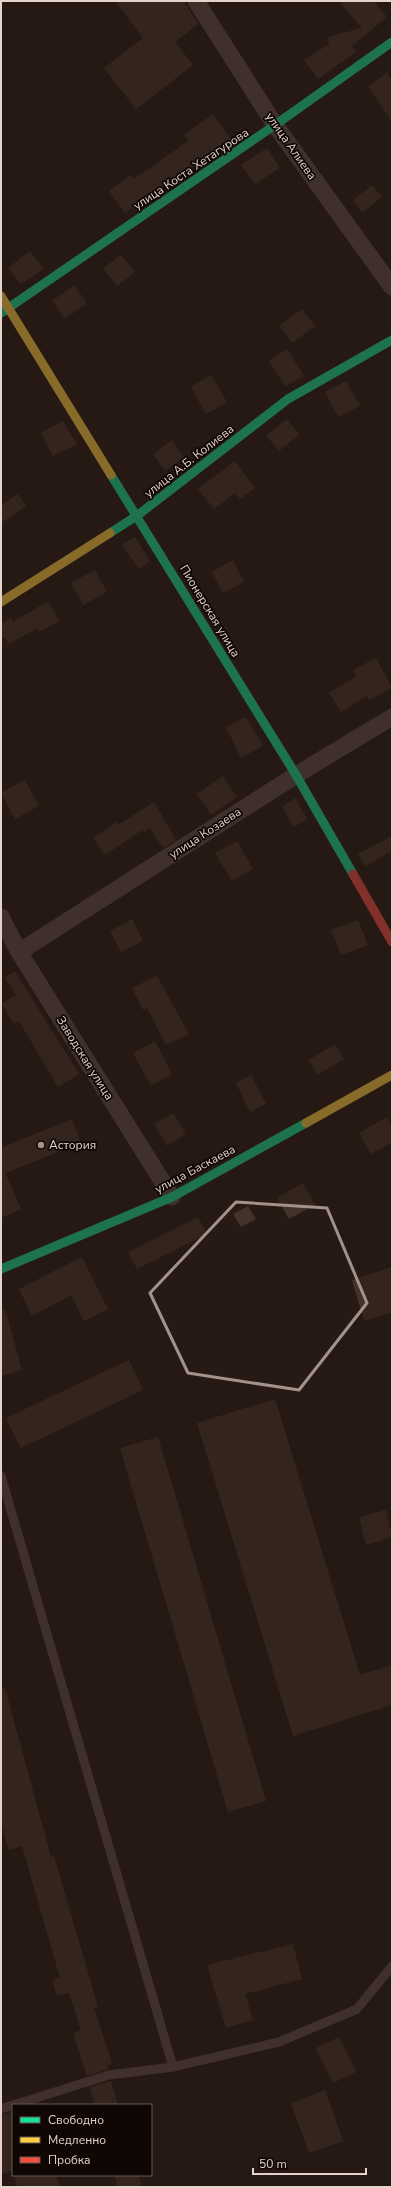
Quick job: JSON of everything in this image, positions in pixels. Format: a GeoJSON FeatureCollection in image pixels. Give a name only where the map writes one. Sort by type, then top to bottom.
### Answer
{"type":"FeatureCollection","features":[{"type":"Feature","properties":{"kind":"street","name":"улица Алиева"},"geometry":{"type":"LineString","coordinates":[[196,1],[275,125],[392,288]]}},
{"type":"Feature","properties":{"kind":"street","name":"улица Коста Хетагурова"},"geometry":{"type":"LineString","coordinates":[[4,310],[275,125],[392,42]]}},
{"type":"Feature","properties":{"kind":"street","name":"Пионерская улица"},"geometry":{"type":"LineString","coordinates":[[1,296],[4,310],[138,515],[296,775],[392,942]]}},
{"type":"Feature","properties":{"kind":"street","name":"улица А.Б. Колиева"},"geometry":{"type":"LineString","coordinates":[[1,602],[138,515],[288,400],[392,340]]}},
{"type":"Feature","properties":{"kind":"street","name":"улица Козаева"},"geometry":{"type":"LineString","coordinates":[[19,952],[296,775],[392,717]]}},
{"type":"Feature","properties":{"kind":"street","name":"Заводская улица"},"geometry":{"type":"LineString","coordinates":[[1,917],[19,952],[172,1197]]}},
{"type":"Feature","properties":{"kind":"street","name":"улица Баскаева"},"geometry":{"type":"LineString","coordinates":[[1,1269],[172,1197],[392,1075]]}},
{"type":"Feature","properties":{"kind":"lane"},"geometry":{"type":"LineString","coordinates":[[1,1476],[174,2067]]}},
{"type":"Feature","properties":{"kind":"lane"},"geometry":{"type":"LineString","coordinates":[[17,2104],[109,2075],[174,2067],[280,2042],[357,2009],[392,1966]]}},
{"type":"Feature","properties":{"kind":"lane"},"geometry":{"type":"LineString","coordinates":[[1,2109],[12,2106]]}},
{"type":"Feature","properties":{"kind":"highlighted area"},"geometry":{"type":"Polygon","coordinates":[[[236,1202],[327,1208],[367,1303],[299,1390],[188,1373],[150,1293],[236,1202]]]}},
{"type":"Feature","properties":{"kind":"building"},"geometry":{"type":"Polygon","coordinates":[[[115,1],[184,1],[198,24],[175,42],[193,65],[136,109],[104,68],[143,38],[115,1]]]}},
{"type":"Feature","properties":{"kind":"building"},"geometry":{"type":"Polygon","coordinates":[[[339,1],[373,1],[387,17],[352,46],[356,52],[318,79],[304,60],[329,44],[328,37],[362,28],[339,1]]]}},
{"type":"Feature","properties":{"kind":"building"},"geometry":{"type":"Polygon","coordinates":[[[387,73],[392,81],[392,123],[368,86],[387,73]]]}},
{"type":"Feature","properties":{"kind":"building"},"geometry":{"type":"Polygon","coordinates":[[[213,114],[231,139],[125,213],[109,191],[130,175],[134,179],[188,141],[184,135],[213,114]]]}},
{"type":"Feature","properties":{"kind":"building"},"geometry":{"type":"Polygon","coordinates":[[[267,148],[280,168],[255,184],[241,165],[267,148]]]}},
{"type":"Feature","properties":{"kind":"building"},"geometry":{"type":"Polygon","coordinates":[[[372,185],[382,197],[362,213],[353,200],[372,185]]]}},
{"type":"Feature","properties":{"kind":"building"},"geometry":{"type":"Polygon","coordinates":[[[30,251],[44,269],[21,284],[8,268],[30,251]]]}},
{"type":"Feature","properties":{"kind":"building"},"geometry":{"type":"Polygon","coordinates":[[[121,255],[135,272],[117,286],[103,268],[121,255]]]}},
{"type":"Feature","properties":{"kind":"building"},"geometry":{"type":"Polygon","coordinates":[[[74,285],[87,303],[65,319],[52,301],[74,285]]]}},
{"type":"Feature","properties":{"kind":"building"},"geometry":{"type":"Polygon","coordinates":[[[302,309],[315,326],[292,343],[279,326],[302,309]]]}},
{"type":"Feature","properties":{"kind":"building"},"geometry":{"type":"Polygon","coordinates":[[[287,349],[304,376],[285,386],[269,361],[287,349]]]}},
{"type":"Feature","properties":{"kind":"building"},"geometry":{"type":"Polygon","coordinates":[[[211,375],[227,402],[206,414],[191,387],[211,375]]]}},
{"type":"Feature","properties":{"kind":"building"},"geometry":{"type":"Polygon","coordinates":[[[346,381],[360,406],[338,417],[325,392],[346,381]]]}},
{"type":"Feature","properties":{"kind":"building"},"geometry":{"type":"Polygon","coordinates":[[[287,419],[299,435],[279,451],[266,435],[287,419]]]}},
{"type":"Feature","properties":{"kind":"building"},"geometry":{"type":"Polygon","coordinates":[[[63,421],[77,444],[53,456],[41,433],[63,421]]]}},
{"type":"Feature","properties":{"kind":"building"},"geometry":{"type":"Polygon","coordinates":[[[172,440],[184,457],[165,471],[153,454],[172,440]]]}},
{"type":"Feature","properties":{"kind":"building"},"geometry":{"type":"Polygon","coordinates":[[[235,461],[255,488],[240,499],[235,493],[214,509],[198,489],[235,461]]]}},
{"type":"Feature","properties":{"kind":"building"},"geometry":{"type":"Polygon","coordinates":[[[18,494],[26,506],[1,523],[1,505],[18,494]]]}},
{"type":"Feature","properties":{"kind":"building"},"geometry":{"type":"Polygon","coordinates":[[[135,537],[150,561],[139,569],[122,545],[135,537]]]}},
{"type":"Feature","properties":{"kind":"building"},"geometry":{"type":"Polygon","coordinates":[[[233,560],[244,582],[223,593],[212,572],[233,560]]]}},
{"type":"Feature","properties":{"kind":"building"},"geometry":{"type":"Polygon","coordinates":[[[95,570],[107,592],[83,605],[71,583],[95,570]]]}},
{"type":"Feature","properties":{"kind":"building"},"geometry":{"type":"Polygon","coordinates":[[[48,601],[59,621],[39,632],[37,628],[9,644],[5,637],[1,639],[1,624],[11,618],[13,622],[48,601]]]}},
{"type":"Feature","properties":{"kind":"building"},"geometry":{"type":"Polygon","coordinates":[[[376,658],[392,688],[369,700],[367,696],[341,712],[329,693],[357,676],[353,670],[376,658]]]}},
{"type":"Feature","properties":{"kind":"building"},"geometry":{"type":"Polygon","coordinates":[[[246,717],[263,746],[241,758],[226,727],[246,717]]]}},
{"type":"Feature","properties":{"kind":"building"},"geometry":{"type":"Polygon","coordinates":[[[223,776],[237,797],[211,815],[197,794],[223,776]]]}},
{"type":"Feature","properties":{"kind":"building"},"geometry":{"type":"Polygon","coordinates":[[[25,780],[39,806],[15,819],[1,793],[25,780]]]}},
{"type":"Feature","properties":{"kind":"building"},"geometry":{"type":"Polygon","coordinates":[[[295,798],[307,819],[294,827],[282,807],[295,798]]]}},
{"type":"Feature","properties":{"kind":"building"},"geometry":{"type":"Polygon","coordinates":[[[154,802],[176,840],[163,848],[150,828],[144,832],[142,830],[105,855],[93,838],[116,822],[118,825],[154,802]]]}},
{"type":"Feature","properties":{"kind":"building"},"geometry":{"type":"Polygon","coordinates":[[[392,836],[392,851],[365,866],[358,854],[392,836]]]}},
{"type":"Feature","properties":{"kind":"building"},"geometry":{"type":"Polygon","coordinates":[[[237,841],[253,869],[232,881],[215,853],[237,841]]]}},
{"type":"Feature","properties":{"kind":"building"},"geometry":{"type":"Polygon","coordinates":[[[132,919],[143,941],[121,952],[110,931],[132,919]]]}},
{"type":"Feature","properties":{"kind":"building"},"geometry":{"type":"Polygon","coordinates":[[[358,920],[368,945],[341,955],[331,930],[358,920]]]}},
{"type":"Feature","properties":{"kind":"building"},"geometry":{"type":"Polygon","coordinates":[[[15,971],[79,1074],[58,1087],[19,1021],[14,1024],[2,1004],[16,995],[5,978],[15,971]]]}},
{"type":"Feature","properties":{"kind":"building"},"geometry":{"type":"Polygon","coordinates":[[[157,976],[189,1034],[166,1045],[147,1008],[143,1010],[132,988],[157,976]]]}},
{"type":"Feature","properties":{"kind":"building"},"geometry":{"type":"Polygon","coordinates":[[[155,1041],[172,1074],[151,1086],[133,1053],[155,1041]]]}},
{"type":"Feature","properties":{"kind":"building"},"geometry":{"type":"Polygon","coordinates":[[[335,1044],[344,1059],[317,1075],[309,1060],[335,1044]]]}},
{"type":"Feature","properties":{"kind":"building"},"geometry":{"type":"Polygon","coordinates":[[[251,1075],[266,1104],[250,1112],[236,1083],[251,1075]]]}},
{"type":"Feature","properties":{"kind":"building"},"geometry":{"type":"Polygon","coordinates":[[[173,1113],[186,1134],[167,1146],[154,1124],[173,1113]]]}},
{"type":"Feature","properties":{"kind":"building"},"geometry":{"type":"Polygon","coordinates":[[[387,1117],[392,1126],[392,1142],[371,1154],[359,1133],[387,1117]]]}},
{"type":"Feature","properties":{"kind":"building","name":"Астория"},"geometry":{"type":"Polygon","coordinates":[[[72,1119],[81,1143],[5,1173],[21,1209],[1,1218],[1,1148],[72,1119]]]}},
{"type":"Feature","properties":{"kind":"building"},"geometry":{"type":"Polygon","coordinates":[[[303,1183],[315,1205],[289,1219],[277,1198],[303,1183]]]}},
{"type":"Feature","properties":{"kind":"building"},"geometry":{"type":"Polygon","coordinates":[[[248,1206],[256,1219],[241,1227],[233,1214],[248,1206]]]}},
{"type":"Feature","properties":{"kind":"building"},"geometry":{"type":"Polygon","coordinates":[[[198,1217],[207,1234],[137,1269],[128,1252],[198,1217]]]}},
{"type":"Feature","properties":{"kind":"building"},"geometry":{"type":"Polygon","coordinates":[[[82,1257],[108,1309],[84,1321],[71,1295],[32,1316],[19,1289],[82,1257]]]}},
{"type":"Feature","properties":{"kind":"building"},"geometry":{"type":"Polygon","coordinates":[[[392,1267],[392,1312],[364,1321],[352,1280],[392,1267]]]}},
{"type":"Feature","properties":{"kind":"building"},"geometry":{"type":"Polygon","coordinates":[[[5,1309],[22,1370],[1,1376],[1,1310],[5,1309]]]}},
{"type":"Feature","properties":{"kind":"building"},"geometry":{"type":"Polygon","coordinates":[[[129,1360],[143,1390],[21,1448],[6,1418],[129,1360]]]}},
{"type":"Feature","properties":{"kind":"building"},"geometry":{"type":"Polygon","coordinates":[[[275,1399],[360,1675],[392,1665],[392,1705],[293,1736],[197,1423],[275,1399]]]}},
{"type":"Feature","properties":{"kind":"building"},"geometry":{"type":"Polygon","coordinates":[[[158,1437],[266,1801],[228,1812],[120,1448],[158,1437]]]}},
{"type":"Feature","properties":{"kind":"building"},"geometry":{"type":"Polygon","coordinates":[[[386,1510],[392,1537],[366,1545],[359,1517],[386,1510]]]}},
{"type":"Feature","properties":{"kind":"building"},"geometry":{"type":"Polygon","coordinates":[[[1,1688],[5,1688],[51,1857],[54,1856],[98,2007],[94,2008],[112,2063],[107,2065],[108,2069],[87,2076],[73,2033],[81,2030],[69,1993],[57,1996],[52,1980],[60,1978],[22,1846],[9,1850],[1,1823],[1,1688]]]}},
{"type":"Feature","properties":{"kind":"building"},"geometry":{"type":"Polygon","coordinates":[[[293,1944],[302,1979],[245,1994],[253,2020],[226,2028],[207,1965],[293,1944]]]}},
{"type":"Feature","properties":{"kind":"building"},"geometry":{"type":"Polygon","coordinates":[[[339,2037],[356,2072],[333,2083],[316,2048],[339,2037]]]}},
{"type":"Feature","properties":{"kind":"building"},"geometry":{"type":"Polygon","coordinates":[[[111,2081],[118,2104],[94,2104],[90,2087],[111,2081]]]}},
{"type":"Feature","properties":{"kind":"building"},"geometry":{"type":"Polygon","coordinates":[[[325,2090],[343,2141],[309,2153],[291,2103],[325,2090]]]}},
{"type":"Feature","properties":{"kind":"building"},"geometry":{"type":"Polygon","coordinates":[[[12,2112],[12,2170],[1,2174],[1,2115],[12,2112]]]}},
{"type":"Feature","properties":{"kind":"building"},"geometry":{"type":"Polygon","coordinates":[[[14,2176],[56,2176],[60,2187],[17,2187],[14,2176]]]}},
{"type":"Feature","properties":{"kind":"building"},"geometry":{"type":"Polygon","coordinates":[[[114,2176],[138,2176],[142,2187],[118,2187],[114,2176]]]}},
{"type":"Feature","properties":{"kind":"traffic: fast"},"geometry":{"type":"LineString","coordinates":[[1,313],[275,125],[392,42]]}},
{"type":"Feature","properties":{"kind":"traffic: fast"},"geometry":{"type":"LineString","coordinates":[[110,533],[138,515],[288,399],[392,340]]}},
{"type":"Feature","properties":{"kind":"traffic: fast"},"geometry":{"type":"LineString","coordinates":[[111,475],[296,775],[353,874]]}},
{"type":"Feature","properties":{"kind":"traffic: fast"},"geometry":{"type":"LineString","coordinates":[[1,1269],[172,1197],[306,1123]]}},
{"type":"Feature","properties":{"kind":"traffic: slow"},"geometry":{"type":"LineString","coordinates":[[1,296],[111,475]]}},
{"type":"Feature","properties":{"kind":"traffic: slow"},"geometry":{"type":"LineString","coordinates":[[1,602],[110,533]]}},
{"type":"Feature","properties":{"kind":"traffic: slow"},"geometry":{"type":"LineString","coordinates":[[306,1123],[392,1075]]}},
{"type":"Feature","properties":{"kind":"traffic: jam"},"geometry":{"type":"LineString","coordinates":[[353,874],[392,942]]}},
{"type":"Feature","properties":{"kind":"place","name":"Астория"},"geometry":{"type":"Point","coordinates":[41,1145]}}]}
